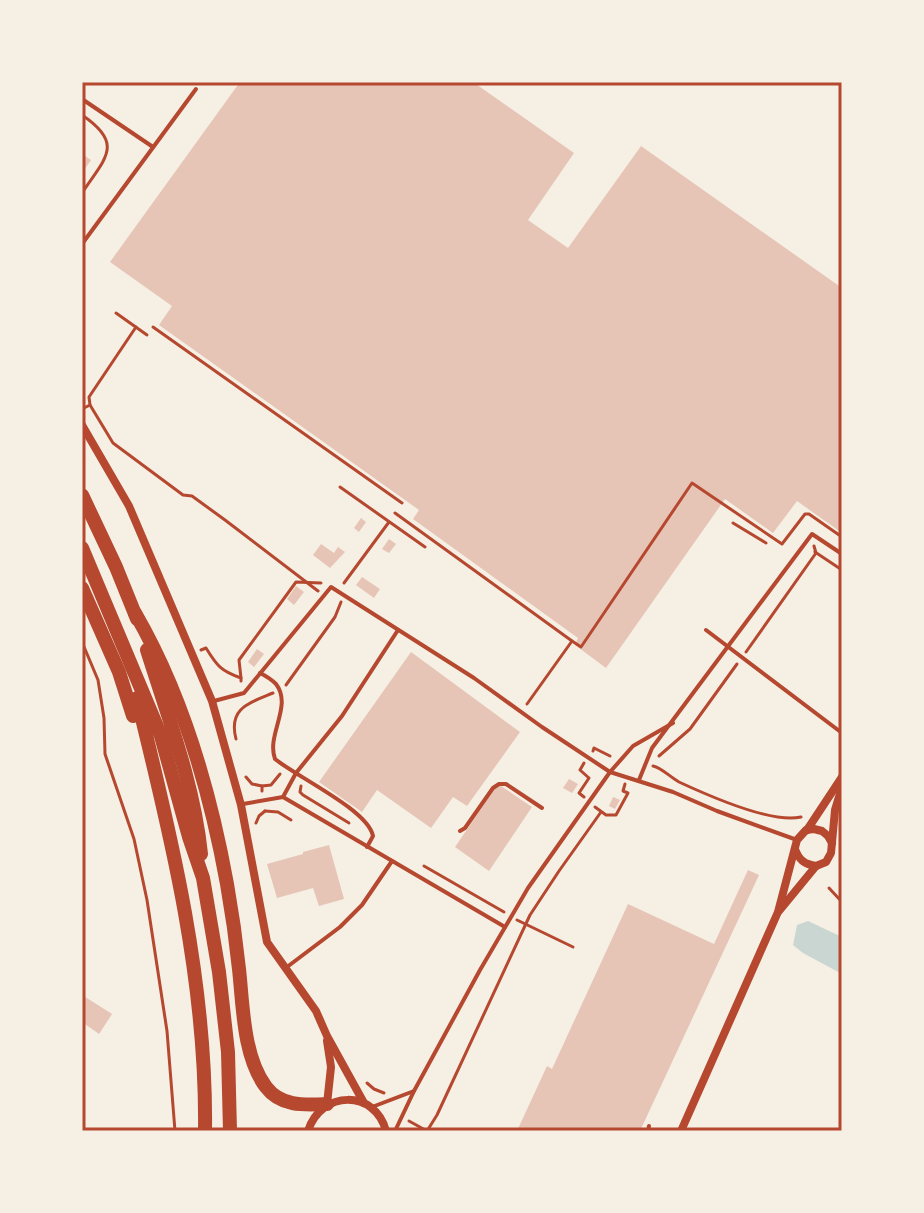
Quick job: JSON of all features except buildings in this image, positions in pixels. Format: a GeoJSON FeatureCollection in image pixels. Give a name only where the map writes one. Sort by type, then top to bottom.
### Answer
{"type":"FeatureCollection","features":[{"type":"Feature","properties":{"kind":"highway"},"geometry":{"type":"LineString","coordinates":[[82,495],[135,613],[186,774],[199,835],[219,972],[228,1052],[230,1131]]}},
{"type":"Feature","properties":{"kind":"highway"},"geometry":{"type":"LineString","coordinates":[[82,548],[161,736],[203,878]]}},
{"type":"Feature","properties":{"kind":"highway"},"geometry":{"type":"LineString","coordinates":[[82,588],[119,672],[169,830]]}},
{"type":"Feature","properties":{"kind":"highway"},"geometry":{"type":"LineString","coordinates":[[135,613],[174,691],[206,791],[226,881],[248,1039],[257,1072],[266,1088],[285,1101],[300,1105],[327,1104]]}},
{"type":"Feature","properties":{"kind":"highway"},"geometry":{"type":"LineString","coordinates":[[127,656],[169,830],[188,935],[203,1063],[205,1131]]}},
{"type":"Feature","properties":{"kind":"street"},"geometry":{"type":"LineString","coordinates":[[82,425],[129,506],[212,701],[241,805],[267,942],[316,1011],[367,1105],[379,1115],[386,1131]]}},
{"type":"Feature","properties":{"kind":"street"},"geometry":{"type":"LineString","coordinates":[[681,1131],[778,912],[797,840],[842,777]]}},
{"type":"Feature","properties":{"kind":"street"},"geometry":{"type":"LineString","coordinates":[[797,840],[795,850],[799,859],[807,865],[826,862],[831,853],[835,810],[842,787]]}},
{"type":"Feature","properties":{"kind":"street"},"geometry":{"type":"LineString","coordinates":[[806,830],[822,831],[832,843]]}},
{"type":"Feature","properties":{"kind":"street"},"geometry":{"type":"LineString","coordinates":[[778,912],[816,866]]}},
{"type":"Feature","properties":{"kind":"street"},"geometry":{"type":"LineString","coordinates":[[327,1036],[331,1067],[327,1104]]}},
{"type":"Feature","properties":{"kind":"street"},"geometry":{"type":"LineString","coordinates":[[308,1131],[314,1117],[327,1104],[353,1100],[367,1105]]}},
{"type":"Feature","properties":{"kind":"lane"},"geometry":{"type":"LineString","coordinates":[[82,244],[196,89]]}},
{"type":"Feature","properties":{"kind":"lane"},"geometry":{"type":"LineString","coordinates":[[82,99],[154,147]]}},
{"type":"Feature","properties":{"kind":"lane"},"geometry":{"type":"LineString","coordinates":[[639,781],[652,748],[812,534],[842,554]]}},
{"type":"Feature","properties":{"kind":"lane"},"geometry":{"type":"LineString","coordinates":[[212,701],[244,693],[331,587],[474,678],[610,772],[673,792],[797,840]]}},
{"type":"Feature","properties":{"kind":"lane"},"geometry":{"type":"LineString","coordinates":[[283,797],[296,773],[342,716],[398,630]]}},
{"type":"Feature","properties":{"kind":"lane"},"geometry":{"type":"LineString","coordinates":[[706,630],[842,733]]}},
{"type":"Feature","properties":{"kind":"lane"},"geometry":{"type":"LineString","coordinates":[[260,673],[274,682],[279,690],[281,705],[273,740],[275,759],[343,804],[371,828],[373,836],[367,847]]}},
{"type":"Feature","properties":{"kind":"lane"},"geometry":{"type":"LineString","coordinates":[[395,1131],[414,1091],[528,888],[610,772],[633,746],[673,723]]}},
{"type":"Feature","properties":{"kind":"lane"},"geometry":{"type":"LineString","coordinates":[[460,831],[499,784],[506,784],[542,808]]}},
{"type":"Feature","properties":{"kind":"lane"},"geometry":{"type":"LineString","coordinates":[[241,805],[283,797],[505,927]]}},
{"type":"Feature","properties":{"kind":"lane"},"geometry":{"type":"LineString","coordinates":[[285,968],[340,927],[362,905],[392,861]]}},
{"type":"Feature","properties":{"kind":"lane"},"geometry":{"type":"LineString","coordinates":[[367,1105],[414,1091]]}},
{"type":"Feature","properties":{"kind":"path"},"geometry":{"type":"LineString","coordinates":[[82,115],[106,136],[108,147],[105,159],[82,193]]}},
{"type":"Feature","properties":{"kind":"path"},"geometry":{"type":"LineString","coordinates":[[116,313],[147,335]]}},
{"type":"Feature","properties":{"kind":"path"},"geometry":{"type":"LineString","coordinates":[[136,327],[89,397],[90,405],[113,443],[183,495],[192,496],[225,520],[339,608]]}},
{"type":"Feature","properties":{"kind":"path"},"geometry":{"type":"LineString","coordinates":[[153,327],[402,503]]}},
{"type":"Feature","properties":{"kind":"path"},"geometry":{"type":"LineString","coordinates":[[82,409],[90,405]]}},
{"type":"Feature","properties":{"kind":"path"},"geometry":{"type":"LineString","coordinates":[[395,513],[581,647],[692,483],[782,544],[805,514],[842,537]]}},
{"type":"Feature","properties":{"kind":"path"},"geometry":{"type":"LineString","coordinates":[[340,487],[425,547]]}},
{"type":"Feature","properties":{"kind":"path"},"geometry":{"type":"LineString","coordinates":[[335,584],[343,584],[389,522]]}},
{"type":"Feature","properties":{"kind":"path"},"geometry":{"type":"LineString","coordinates":[[733,523],[766,543]]}},
{"type":"Feature","properties":{"kind":"path"},"geometry":{"type":"LineString","coordinates":[[816,553],[842,570]]}},
{"type":"Feature","properties":{"kind":"path"},"geometry":{"type":"LineString","coordinates":[[241,678],[239,660],[296,582],[326,583]]}},
{"type":"Feature","properties":{"kind":"path"},"geometry":{"type":"LineString","coordinates":[[238,747],[233,726],[235,717],[248,703],[284,688],[314,647],[344,596]]}},
{"type":"Feature","properties":{"kind":"path"},"geometry":{"type":"LineString","coordinates":[[527,704],[572,641]]}},
{"type":"Feature","properties":{"kind":"path"},"geometry":{"type":"LineString","coordinates":[[82,642],[98,680],[105,754],[134,839],[147,900],[167,1031],[175,1131]]}},
{"type":"Feature","properties":{"kind":"path"},"geometry":{"type":"LineString","coordinates":[[588,757],[594,748],[622,759]]}},
{"type":"Feature","properties":{"kind":"path"},"geometry":{"type":"LineString","coordinates":[[646,764],[658,767],[665,775],[683,784],[749,809],[789,819],[806,815]]}},
{"type":"Feature","properties":{"kind":"path"},"geometry":{"type":"LineString","coordinates":[[245,776],[252,784],[271,785],[286,767]]}},
{"type":"Feature","properties":{"kind":"path"},"geometry":{"type":"LineString","coordinates":[[292,781],[301,786],[303,795],[349,823]]}},
{"type":"Feature","properties":{"kind":"path"},"geometry":{"type":"LineString","coordinates":[[262,786],[265,811]]}},
{"type":"Feature","properties":{"kind":"path"},"geometry":{"type":"LineString","coordinates":[[256,823],[265,811],[278,812],[291,820]]}},
{"type":"Feature","properties":{"kind":"path"},"geometry":{"type":"LineString","coordinates":[[402,1118],[427,1131],[530,915],[601,812]]}},
{"type":"Feature","properties":{"kind":"path"},"geometry":{"type":"LineString","coordinates":[[424,866],[526,925],[573,947]]}},
{"type":"Feature","properties":{"kind":"path"},"geometry":{"type":"LineString","coordinates":[[829,888],[842,902]]}},
{"type":"Feature","properties":{"kind":"path"},"geometry":{"type":"LineString","coordinates":[[363,1080],[385,1093],[389,1100]]}},
{"type":"Feature","properties":{"kind":"shaded area"},"geometry":{"type":"Polygon","coordinates":[[[808,921],[842,937],[842,974],[793,945],[797,925],[808,921]]]}}]}
